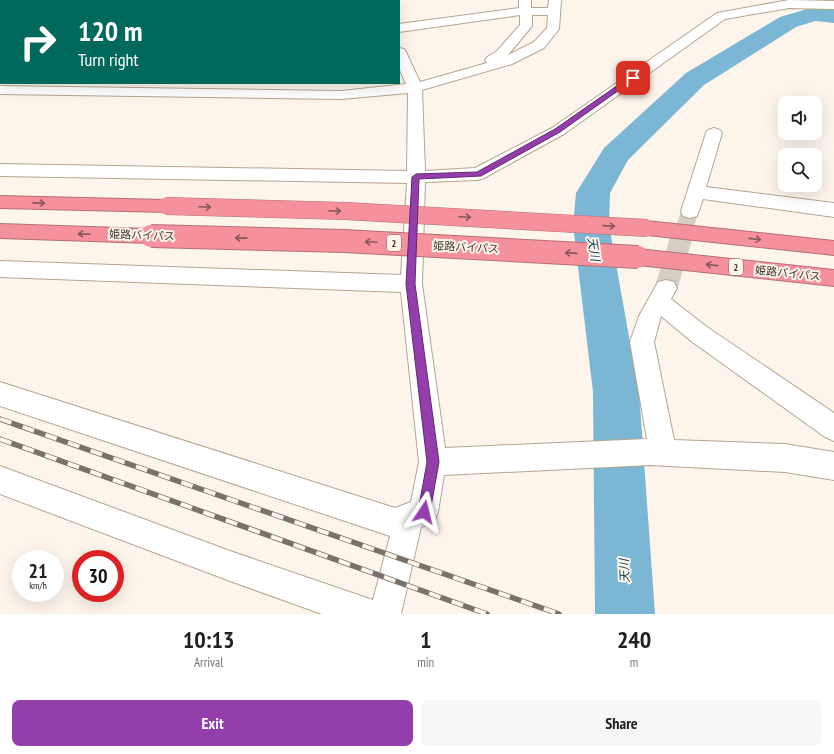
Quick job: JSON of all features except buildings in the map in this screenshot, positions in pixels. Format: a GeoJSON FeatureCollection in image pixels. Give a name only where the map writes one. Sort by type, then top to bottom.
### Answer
{"type":"FeatureCollection","features":[{"type":"Feature","properties":{"kind":"highway"},"geometry":{"type":"LineString","coordinates":[[0,202],[352,212],[647,228],[834,248]]}},
{"type":"Feature","properties":{"kind":"highway","name":"姫路バイパス"},"geometry":{"type":"LineString","coordinates":[[0,231],[344,241],[505,248],[638,257],[834,278]]}},
{"type":"Feature","properties":{"kind":"street"},"geometry":{"type":"LineString","coordinates":[[0,170],[416,177],[478,174],[558,131],[721,16],[789,4],[834,5]]}},
{"type":"Feature","properties":{"kind":"street"},"geometry":{"type":"LineString","coordinates":[[464,75],[502,55],[526,26],[525,5]]}},
{"type":"Feature","properties":{"kind":"street"},"geometry":{"type":"LineString","coordinates":[[0,90],[342,95],[415,88],[464,75],[507,61],[539,45],[554,29],[554,6],[525,5],[400,28]]}},
{"type":"Feature","properties":{"kind":"street"},"geometry":{"type":"LineString","coordinates":[[0,394],[395,523],[424,512],[445,461],[411,284],[416,177],[415,88],[400,54]]}},
{"type":"Feature","properties":{"kind":"street"},"geometry":{"type":"LineString","coordinates":[[690,211],[714,134]]}},
{"type":"Feature","properties":{"kind":"street"},"geometry":{"type":"LineString","coordinates":[[696,192],[834,210]]}},
{"type":"Feature","properties":{"kind":"street"},"geometry":{"type":"LineString","coordinates":[[0,269],[411,284]]}},
{"type":"Feature","properties":{"kind":"street"},"geometry":{"type":"LineString","coordinates":[[656,453],[642,342],[650,316],[663,295],[699,334],[834,428]]}},
{"type":"Feature","properties":{"kind":"street"},"geometry":{"type":"LineString","coordinates":[[445,461],[656,453],[785,458],[834,466]]}},
{"type":"Feature","properties":{"kind":"street"},"geometry":{"type":"LineString","coordinates":[[0,480],[230,566],[368,614]]}},
{"type":"Feature","properties":{"kind":"street"},"geometry":{"type":"LineString","coordinates":[[385,614],[409,518]]}},
{"type":"Feature","properties":{"kind":"waterway","name":"天川"},"geometry":{"type":"LineString","coordinates":[[625,614],[616,392],[591,225],[593,193],[615,155],[695,79],[788,22],[814,14],[834,16]]}},
{"type":"Feature","properties":{"kind":"tunnel"},"geometry":{"type":"LineString","coordinates":[[684,230],[690,211]]}},
{"type":"Feature","properties":{"kind":"tunnel"},"geometry":{"type":"LineString","coordinates":[[666,288],[684,229]]}},
{"type":"Feature","properties":{"kind":"railway"},"geometry":{"type":"LineString","coordinates":[[0,419],[559,614]]}},
{"type":"Feature","properties":{"kind":"railway"},"geometry":{"type":"LineString","coordinates":[[0,439],[487,614]]}},
{"type":"Feature","properties":{"kind":"route"},"geometry":{"type":"LineString","coordinates":[[424,512],[433,462],[411,284],[416,177],[478,174],[558,131],[633,78]]}}]}
